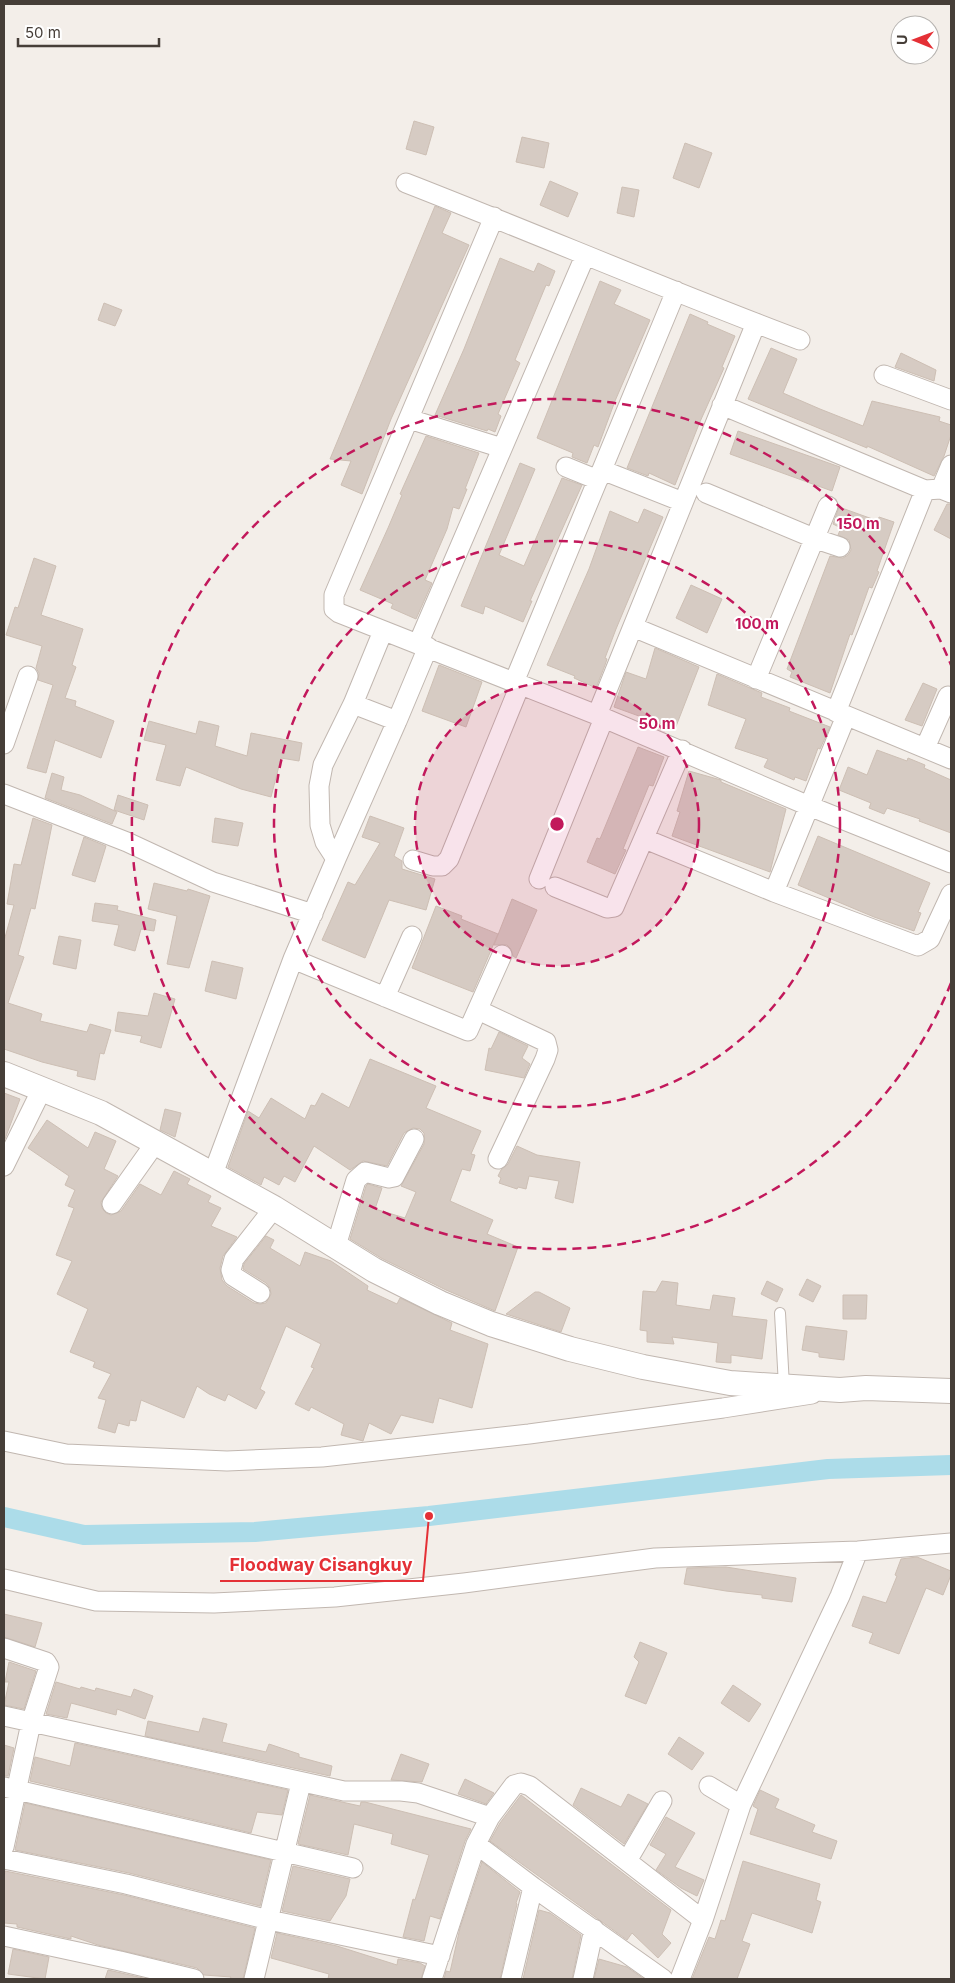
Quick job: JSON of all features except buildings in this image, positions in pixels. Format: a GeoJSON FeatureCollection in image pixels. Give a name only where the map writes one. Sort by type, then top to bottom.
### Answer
{"type":"FeatureCollection","features":[{"type":"Feature","properties":{"kind":"street"},"geometry":{"type":"LineString","coordinates":[[406,183],[494,217],[585,256],[800,340]]}},
{"type":"Feature","properties":{"kind":"street"},"geometry":{"type":"LineString","coordinates":[[494,217],[334,595],[334,609],[339,613],[383,631],[600,716],[809,806],[951,863]]}},
{"type":"Feature","properties":{"kind":"street"},"geometry":{"type":"LineString","coordinates":[[213,1174],[293,959],[397,720],[423,646],[502,448],[585,256]]}},
{"type":"Feature","properties":{"kind":"street"},"geometry":{"type":"LineString","coordinates":[[413,860],[433,866],[442,866],[449,859],[600,475],[676,291]]}},
{"type":"Feature","properties":{"kind":"street"},"geometry":{"type":"LineString","coordinates":[[682,750],[645,839],[614,906],[607,908],[547,883],[600,716],[632,627],[756,323]]}},
{"type":"Feature","properties":{"kind":"street"},"geometry":{"type":"LineString","coordinates":[[884,375],[951,400]]}},
{"type":"Feature","properties":{"kind":"street"},"geometry":{"type":"LineString","coordinates":[[722,405],[939,490]]}},
{"type":"Feature","properties":{"kind":"street"},"geometry":{"type":"LineString","coordinates":[[409,418],[502,448]]}},
{"type":"Feature","properties":{"kind":"street"},"geometry":{"type":"LineString","coordinates":[[774,892],[809,806],[841,714],[951,465]]}},
{"type":"Feature","properties":{"kind":"street"},"geometry":{"type":"LineString","coordinates":[[566,467],[600,475],[683,502]]}},
{"type":"Feature","properties":{"kind":"street"},"geometry":{"type":"LineString","coordinates":[[706,493],[816,539],[840,547]]}},
{"type":"Feature","properties":{"kind":"street"},"geometry":{"type":"LineString","coordinates":[[756,679],[816,539],[828,506]]}},
{"type":"Feature","properties":{"kind":"street"},"geometry":{"type":"LineString","coordinates":[[632,627],[951,758]]}},
{"type":"Feature","properties":{"kind":"street"},"geometry":{"type":"LineString","coordinates":[[336,859],[325,842],[320,825],[319,786],[323,765],[353,704],[383,631]]}},
{"type":"Feature","properties":{"kind":"street"},"geometry":{"type":"LineString","coordinates":[[4,744],[28,676]]}},
{"type":"Feature","properties":{"kind":"street"},"geometry":{"type":"LineString","coordinates":[[925,748],[948,696]]}},
{"type":"Feature","properties":{"kind":"street"},"geometry":{"type":"LineString","coordinates":[[353,704],[397,720]]}},
{"type":"Feature","properties":{"kind":"street"},"geometry":{"type":"LineString","coordinates":[[4,794],[127,842],[213,882],[314,914]]}},
{"type":"Feature","properties":{"kind":"street"},"geometry":{"type":"LineString","coordinates":[[645,839],[774,892],[918,946],[925,944],[930,939],[951,894]]}},
{"type":"Feature","properties":{"kind":"street"},"geometry":{"type":"LineString","coordinates":[[385,997],[412,936]]}},
{"type":"Feature","properties":{"kind":"street"},"geometry":{"type":"LineString","coordinates":[[293,959],[466,1031],[470,1030],[502,955]]}},
{"type":"Feature","properties":{"kind":"street"},"geometry":{"type":"LineString","coordinates":[[478,1010],[546,1042],[548,1047],[545,1059],[498,1159]]}},
{"type":"Feature","properties":{"kind":"street"},"geometry":{"type":"LineString","coordinates":[[4,1074],[101,1113],[274,1208],[374,1270],[440,1303],[491,1324],[570,1349],[643,1367],[730,1383],[840,1390]]}},
{"type":"Feature","properties":{"kind":"street"},"geometry":{"type":"LineString","coordinates":[[4,1166],[42,1090]]}},
{"type":"Feature","properties":{"kind":"street"},"geometry":{"type":"LineString","coordinates":[[336,1246],[356,1180],[365,1172],[389,1178],[394,1177],[414,1139]]}},
{"type":"Feature","properties":{"kind":"street"},"geometry":{"type":"LineString","coordinates":[[112,1204],[156,1142]]}},
{"type":"Feature","properties":{"kind":"street"},"geometry":{"type":"LineString","coordinates":[[260,1293],[232,1276],[231,1270],[234,1259],[274,1208]]}},
{"type":"Feature","properties":{"kind":"street"},"geometry":{"type":"LineString","coordinates":[[4,1441],[66,1454],[228,1461],[322,1457],[539,1432],[723,1408],[840,1390],[866,1388],[951,1391]]}},
{"type":"Feature","properties":{"kind":"street"},"geometry":{"type":"LineString","coordinates":[[4,1579],[96,1601],[214,1604],[335,1597],[464,1583],[655,1558],[858,1550],[951,1543]]}},
{"type":"Feature","properties":{"kind":"street"},"geometry":{"type":"LineString","coordinates":[[680,1979],[703,1920],[741,1805],[840,1596],[858,1550]]}},
{"type":"Feature","properties":{"kind":"street"},"geometry":{"type":"LineString","coordinates":[[4,1648],[46,1662],[49,1665],[9,1788],[4,1847]]}},
{"type":"Feature","properties":{"kind":"street"},"geometry":{"type":"LineString","coordinates":[[4,1716],[301,1783],[356,1792],[401,1791],[418,1793],[490,1818]]}},
{"type":"Feature","properties":{"kind":"street"},"geometry":{"type":"LineString","coordinates":[[254,1979],[301,1783]]}},
{"type":"Feature","properties":{"kind":"street"},"geometry":{"type":"LineString","coordinates":[[432,1979],[476,1844],[490,1818],[514,1785],[525,1784],[530,1786],[703,1920]]}},
{"type":"Feature","properties":{"kind":"street"},"geometry":{"type":"LineString","coordinates":[[709,1786],[741,1805]]}},
{"type":"Feature","properties":{"kind":"street"},"geometry":{"type":"LineString","coordinates":[[9,1788],[353,1868]]}},
{"type":"Feature","properties":{"kind":"street"},"geometry":{"type":"LineString","coordinates":[[627,1861],[662,1801]]}},
{"type":"Feature","properties":{"kind":"street"},"geometry":{"type":"LineString","coordinates":[[476,1844],[533,1887],[664,1979]]}},
{"type":"Feature","properties":{"kind":"street"},"geometry":{"type":"LineString","coordinates":[[4,1859],[126,1884],[269,1920],[440,1956]]}},
{"type":"Feature","properties":{"kind":"street"},"geometry":{"type":"LineString","coordinates":[[510,1979],[533,1887]]}},
{"type":"Feature","properties":{"kind":"street"},"geometry":{"type":"LineString","coordinates":[[583,1979],[594,1930]]}},
{"type":"Feature","properties":{"kind":"street"},"geometry":{"type":"LineString","coordinates":[[4,1936],[194,1979]]}},
{"type":"Feature","properties":{"kind":"lane"},"geometry":{"type":"LineString","coordinates":[[780,1313],[784,1387]]}},
{"type":"Feature","properties":{"kind":"waterway"},"geometry":{"type":"LineString","coordinates":[[4,1517],[84,1535],[255,1532],[429,1516],[828,1469],[951,1465]]}},
{"type":"Feature","properties":{"kind":"place","name":"Floodway Cisangkuy"},"geometry":{"type":"Point","coordinates":[429,1516]}}]}
